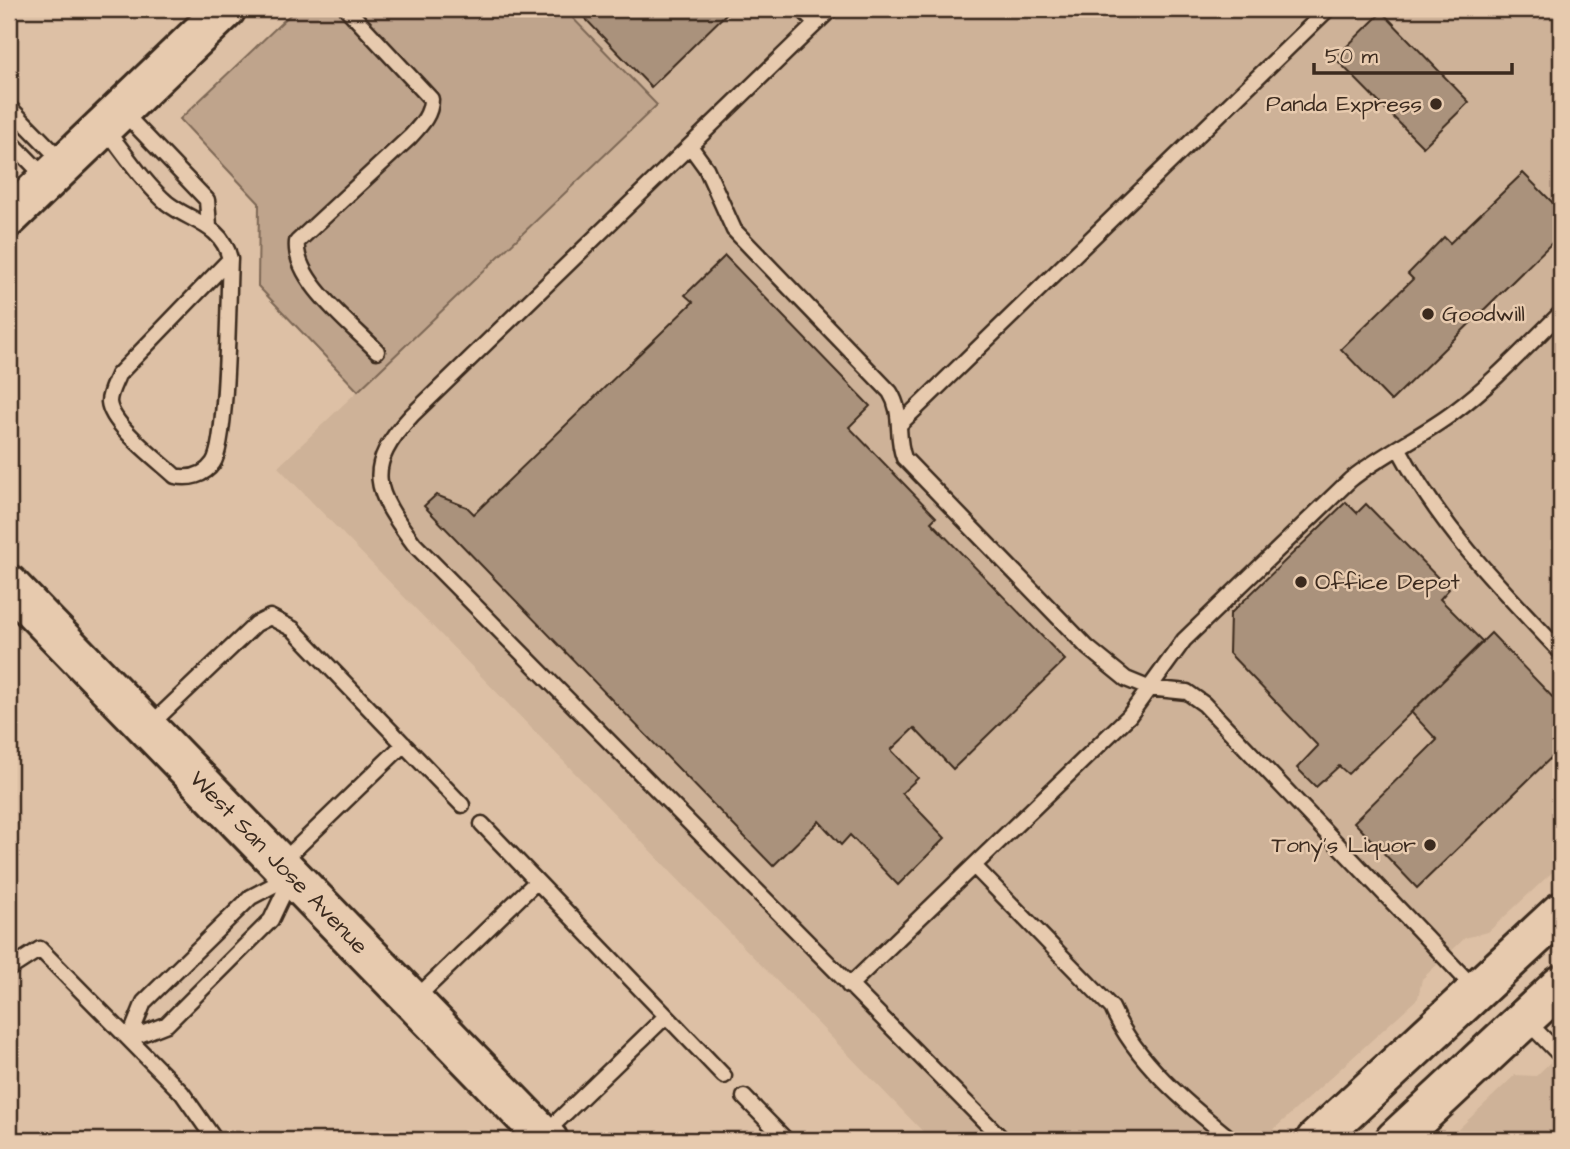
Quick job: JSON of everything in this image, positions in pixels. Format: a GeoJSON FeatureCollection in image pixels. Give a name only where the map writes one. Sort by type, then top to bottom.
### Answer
{"type":"FeatureCollection","features":[{"type":"Feature","properties":{"kind":"street"},"geometry":{"type":"LineString","coordinates":[[9,217],[226,9]]}},
{"type":"Feature","properties":{"kind":"street","name":"West San Jose Avenue"},"geometry":{"type":"LineString","coordinates":[[9,585],[545,1138]]}},
{"type":"Feature","properties":{"kind":"street"},"geometry":{"type":"LineString","coordinates":[[1316,1140],[1561,912]]}},
{"type":"Feature","properties":{"kind":"street"},"geometry":{"type":"LineString","coordinates":[[1525,1019],[1522,993],[1530,978],[1561,947]]}},
{"type":"Feature","properties":{"kind":"street"},"geometry":{"type":"LineString","coordinates":[[1395,1140],[1561,985]]}},
{"type":"Feature","properties":{"kind":"street"},"geometry":{"type":"LineString","coordinates":[[1381,1140],[1382,1119],[1477,1024],[1481,1002],[1478,992]]}},
{"type":"Feature","properties":{"kind":"lane"},"geometry":{"type":"LineString","coordinates":[[347,9],[431,99],[431,108],[424,121],[410,137],[297,242],[298,262],[307,279],[377,351]]}},
{"type":"Feature","properties":{"kind":"lane"},"geometry":{"type":"LineString","coordinates":[[802,9],[816,23]]}},
{"type":"Feature","properties":{"kind":"lane"},"geometry":{"type":"LineString","coordinates":[[831,9],[392,437],[379,464],[379,488],[392,515],[414,544],[1003,1140]]}},
{"type":"Feature","properties":{"kind":"lane"},"geometry":{"type":"LineString","coordinates":[[900,424],[1328,9]]}},
{"type":"Feature","properties":{"kind":"lane"},"geometry":{"type":"LineString","coordinates":[[9,107],[55,172]]}},
{"type":"Feature","properties":{"kind":"lane"},"geometry":{"type":"LineString","coordinates":[[112,118],[168,203],[209,226],[227,247],[230,259],[223,411],[214,462],[201,474],[187,479],[175,476],[115,419],[109,402],[118,375],[230,259]]}},
{"type":"Feature","properties":{"kind":"lane"},"geometry":{"type":"LineString","coordinates":[[112,118],[207,200],[209,226]]}},
{"type":"Feature","properties":{"kind":"lane"},"geometry":{"type":"LineString","coordinates":[[9,140],[55,172]]}},
{"type":"Feature","properties":{"kind":"lane"},"geometry":{"type":"LineString","coordinates":[[690,146],[706,168],[734,229],[890,393],[898,406],[900,424],[897,441],[904,458],[1088,648],[1126,679],[1148,688],[1187,692],[1205,704],[1478,992]]}},
{"type":"Feature","properties":{"kind":"lane"},"geometry":{"type":"LineString","coordinates":[[849,986],[1129,716],[1185,640],[1350,480],[1371,463],[1399,449],[1481,390],[1561,313]]}},
{"type":"Feature","properties":{"kind":"lane"},"geometry":{"type":"LineString","coordinates":[[1399,449],[1423,495],[1465,551],[1561,652]]}},
{"type":"Feature","properties":{"kind":"lane"},"geometry":{"type":"LineString","coordinates":[[147,728],[256,624],[270,617],[293,629],[462,805]]}},
{"type":"Feature","properties":{"kind":"lane"},"geometry":{"type":"LineString","coordinates":[[129,1039],[144,1002],[251,897],[286,870],[404,744]]}},
{"type":"Feature","properties":{"kind":"lane"},"geometry":{"type":"LineString","coordinates":[[482,824],[724,1076]]}},
{"type":"Feature","properties":{"kind":"lane"},"geometry":{"type":"LineString","coordinates":[[974,866],[1112,1008],[1121,1029],[1145,1059],[1201,1115],[1232,1140]]}},
{"type":"Feature","properties":{"kind":"lane"},"geometry":{"type":"LineString","coordinates":[[129,1039],[167,1024],[271,920],[286,870]]}},
{"type":"Feature","properties":{"kind":"lane"},"geometry":{"type":"LineString","coordinates":[[412,1001],[536,881]]}},
{"type":"Feature","properties":{"kind":"lane"},"geometry":{"type":"LineString","coordinates":[[9,969],[40,949],[182,1093],[215,1140]]}},
{"type":"Feature","properties":{"kind":"lane"},"geometry":{"type":"LineString","coordinates":[[545,1138],[666,1016]]}},
{"type":"Feature","properties":{"kind":"lane"},"geometry":{"type":"LineString","coordinates":[[1525,1019],[1561,1056]]}},
{"type":"Feature","properties":{"kind":"lane"},"geometry":{"type":"LineString","coordinates":[[744,1097],[786,1140]]}},
{"type":"Feature","properties":{"kind":"shaded area"},"geometry":{"type":"Polygon","coordinates":[[[296,9],[564,9],[657,105],[358,391],[258,286],[259,203],[180,119],[296,9]]]}},
{"type":"Feature","properties":{"kind":"shaded area"},"geometry":{"type":"Polygon","coordinates":[[[564,9],[1551,9],[1561,20],[1561,864],[1488,932],[1465,938],[1422,979],[1418,998],[1262,1140],[931,1140],[278,467],[657,105],[564,9]]]}},
{"type":"Feature","properties":{"kind":"shaded area"},"geometry":{"type":"Polygon","coordinates":[[[1561,1052],[1561,1140],[1447,1140],[1515,1075],[1536,1076],[1561,1052]]]}},
{"type":"Feature","properties":{"kind":"building"},"geometry":{"type":"Polygon","coordinates":[[[576,9],[731,9],[651,87],[576,9]]]}},
{"type":"Feature","properties":{"kind":"building"},"geometry":{"type":"Polygon","coordinates":[[[1382,12],[1469,102],[1423,147],[1335,58],[1382,12]]]}},
{"type":"Feature","properties":{"kind":"building","name":"Goodwill"},"geometry":{"type":"Polygon","coordinates":[[[1523,173],[1561,211],[1561,234],[1391,401],[1341,349],[1413,279],[1408,274],[1444,237],[1450,243],[1523,173]]]}},
{"type":"Feature","properties":{"kind":"building"},"geometry":{"type":"Polygon","coordinates":[[[725,256],[870,406],[849,427],[936,517],[931,522],[1065,660],[953,769],[914,728],[891,750],[918,778],[902,793],[945,838],[898,885],[850,835],[841,845],[819,821],[773,866],[424,506],[436,495],[467,507],[474,514],[693,302],[685,295],[725,256]]]}},
{"type":"Feature","properties":{"kind":"building"},"geometry":{"type":"Polygon","coordinates":[[[1346,502],[1357,513],[1366,504],[1449,589],[1440,599],[1483,642],[1348,774],[1339,766],[1316,787],[1297,768],[1318,746],[1229,653],[1230,614],[1346,502]]]}},
{"type":"Feature","properties":{"kind":"building"},"geometry":{"type":"Polygon","coordinates":[[[1491,633],[1561,706],[1561,748],[1417,888],[1354,822],[1437,740],[1411,712],[1491,633]]]}},
{"type":"Feature","properties":{"kind":"place","name":"Panda Express"},"geometry":{"type":"Point","coordinates":[1436,104]}},
{"type":"Feature","properties":{"kind":"place","name":"Goodwill"},"geometry":{"type":"Point","coordinates":[1428,314]}},
{"type":"Feature","properties":{"kind":"place","name":"Office Depot"},"geometry":{"type":"Point","coordinates":[1301,582]}},
{"type":"Feature","properties":{"kind":"place","name":"Tony's Liquor"},"geometry":{"type":"Point","coordinates":[1430,845]}}]}
